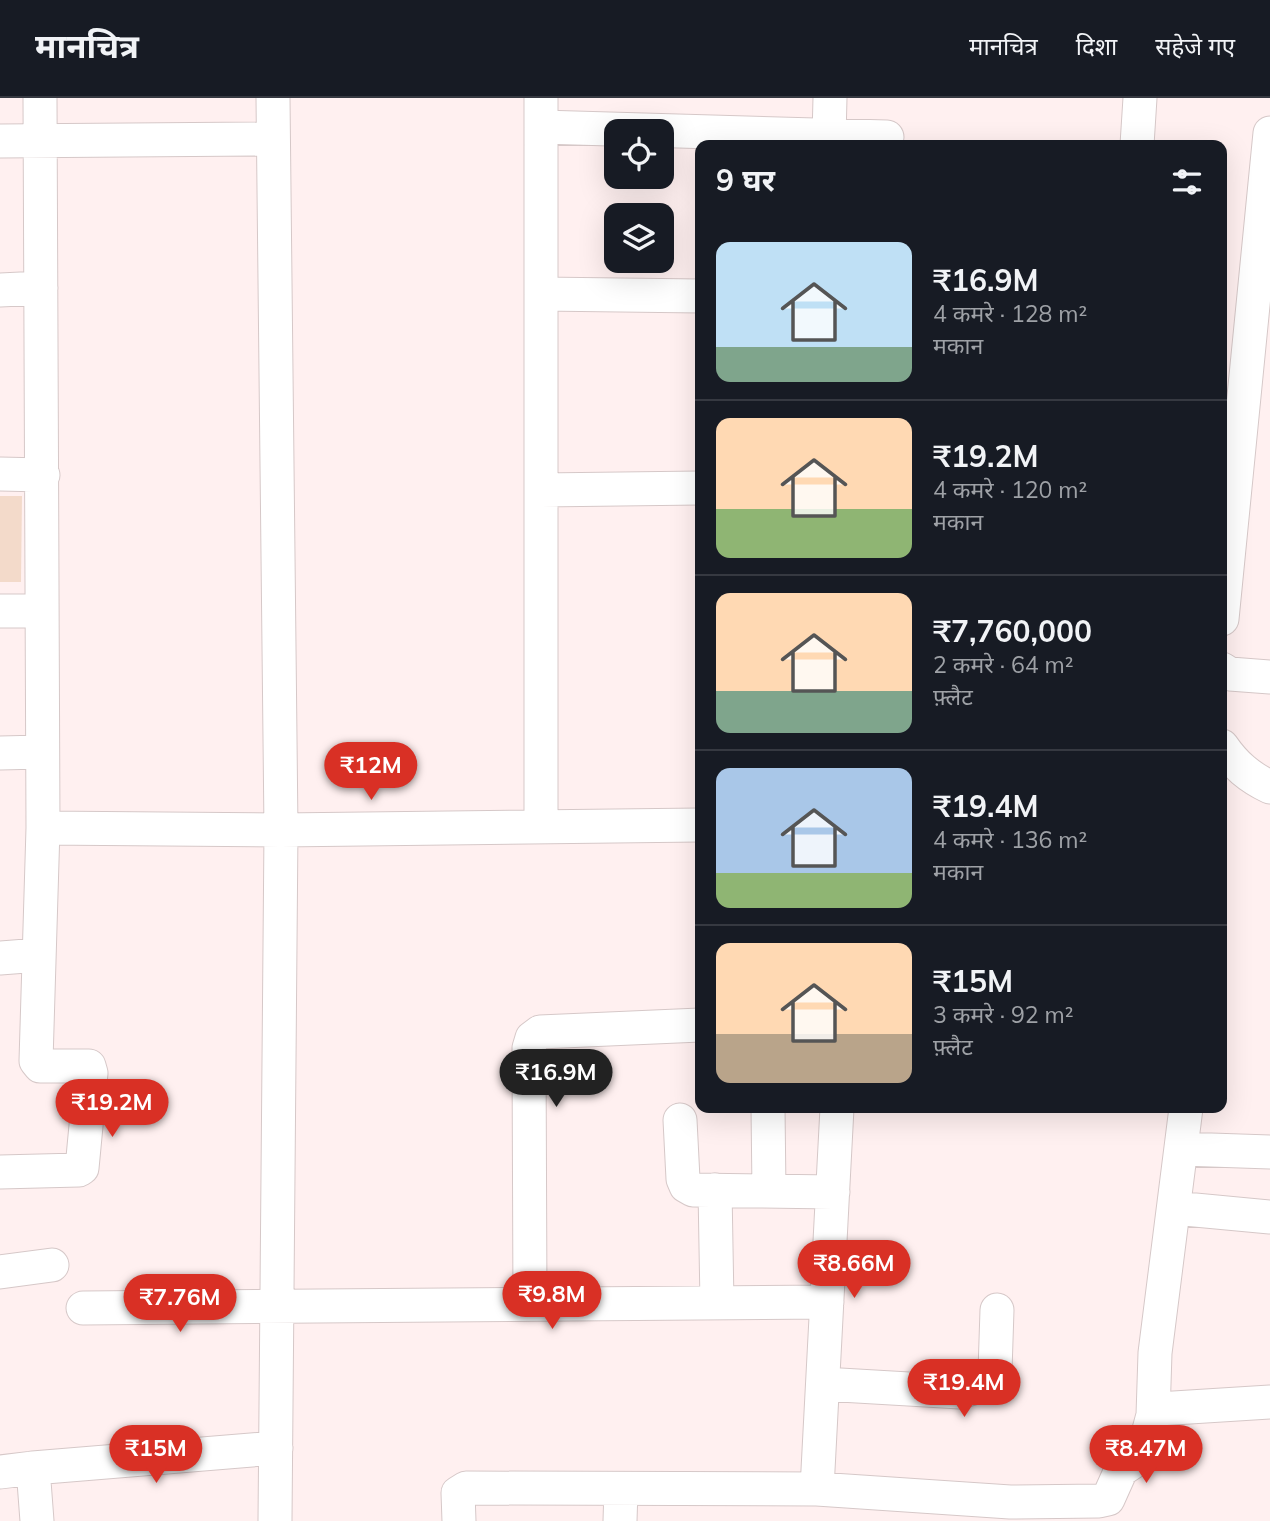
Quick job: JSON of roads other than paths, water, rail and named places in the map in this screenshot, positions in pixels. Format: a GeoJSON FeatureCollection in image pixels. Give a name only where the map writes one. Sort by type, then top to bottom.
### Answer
{"type":"FeatureCollection","features":[{"type":"Feature","properties":{"kind":"street"},"geometry":{"type":"LineString","coordinates":[[0,1172],[82,1168],[90,1069],[89,1066],[38,1064],[43,828],[40,98]]}},
{"type":"Feature","properties":{"kind":"street"},"geometry":{"type":"LineString","coordinates":[[273,98],[281,830],[275,1521]]}},
{"type":"Feature","properties":{"kind":"street"},"geometry":{"type":"LineString","coordinates":[[829,136],[830,98]]}},
{"type":"Feature","properties":{"kind":"street"},"geometry":{"type":"LineString","coordinates":[[1137,140],[1140,98]]}},
{"type":"Feature","properties":{"kind":"street"},"geometry":{"type":"LineString","coordinates":[[541,827],[541,112],[829,136],[887,138]]}},
{"type":"Feature","properties":{"kind":"street"},"geometry":{"type":"LineString","coordinates":[[1227,570],[1270,133]]}},
{"type":"Feature","properties":{"kind":"street"},"geometry":{"type":"LineString","coordinates":[[0,141],[272,139]]}},
{"type":"Feature","properties":{"kind":"street"},"geometry":{"type":"LineString","coordinates":[[0,290],[41,288]]}},
{"type":"Feature","properties":{"kind":"street"},"geometry":{"type":"LineString","coordinates":[[541,294],[695,296]]}},
{"type":"Feature","properties":{"kind":"street"},"geometry":{"type":"LineString","coordinates":[[0,474],[43,475]]}},
{"type":"Feature","properties":{"kind":"street"},"geometry":{"type":"LineString","coordinates":[[541,490],[695,488]]}},
{"type":"Feature","properties":{"kind":"street"},"geometry":{"type":"LineString","coordinates":[[0,611],[42,611]]}},
{"type":"Feature","properties":{"kind":"street"},"geometry":{"type":"LineString","coordinates":[[1227,672],[1270,677]]}},
{"type":"Feature","properties":{"kind":"street"},"geometry":{"type":"LineString","coordinates":[[0,753],[42,751]]}},
{"type":"Feature","properties":{"kind":"street"},"geometry":{"type":"LineString","coordinates":[[1227,753],[1234,763],[1270,787]]}},
{"type":"Feature","properties":{"kind":"street"},"geometry":{"type":"LineString","coordinates":[[43,828],[281,830],[695,825]]}},
{"type":"Feature","properties":{"kind":"street"},"geometry":{"type":"LineString","coordinates":[[0,958],[39,955]]}},
{"type":"Feature","properties":{"kind":"street"},"geometry":{"type":"LineString","coordinates":[[530,1304],[529,1048],[532,1038],[540,1032],[695,1025]]}},
{"type":"Feature","properties":{"kind":"street"},"geometry":{"type":"LineString","coordinates":[[768,1113],[769,1191]]}},
{"type":"Feature","properties":{"kind":"street"},"geometry":{"type":"LineString","coordinates":[[817,1489],[837,1113]]}},
{"type":"Feature","properties":{"kind":"street"},"geometry":{"type":"LineString","coordinates":[[458,1521],[458,1493],[466,1488],[621,1505],[817,1489],[1010,1502],[1108,1499],[1121,1470],[1142,1456],[1153,1415],[1155,1353],[1186,1113]]}},
{"type":"Feature","properties":{"kind":"street"},"geometry":{"type":"LineString","coordinates":[[680,1120],[683,1179],[686,1186],[693,1190],[833,1192]]}},
{"type":"Feature","properties":{"kind":"street"},"geometry":{"type":"LineString","coordinates":[[1182,1149],[1270,1152]]}},
{"type":"Feature","properties":{"kind":"street"},"geometry":{"type":"LineString","coordinates":[[715,1190],[717,1303]]}},
{"type":"Feature","properties":{"kind":"street"},"geometry":{"type":"LineString","coordinates":[[1174,1208],[1270,1217]]}},
{"type":"Feature","properties":{"kind":"street"},"geometry":{"type":"LineString","coordinates":[[0,1272],[51,1265]]}},
{"type":"Feature","properties":{"kind":"street"},"geometry":{"type":"LineString","coordinates":[[83,1308],[827,1301]]}},
{"type":"Feature","properties":{"kind":"street"},"geometry":{"type":"LineString","coordinates":[[822,1384],[960,1392],[990,1383],[995,1371],[997,1310]]}},
{"type":"Feature","properties":{"kind":"street"},"geometry":{"type":"LineString","coordinates":[[1153,1415],[1158,1409],[1166,1408],[1270,1402]]}},
{"type":"Feature","properties":{"kind":"street"},"geometry":{"type":"LineString","coordinates":[[0,1472],[276,1448]]}},
{"type":"Feature","properties":{"kind":"street"},"geometry":{"type":"LineString","coordinates":[[33,1468],[37,1521]]}}]}
